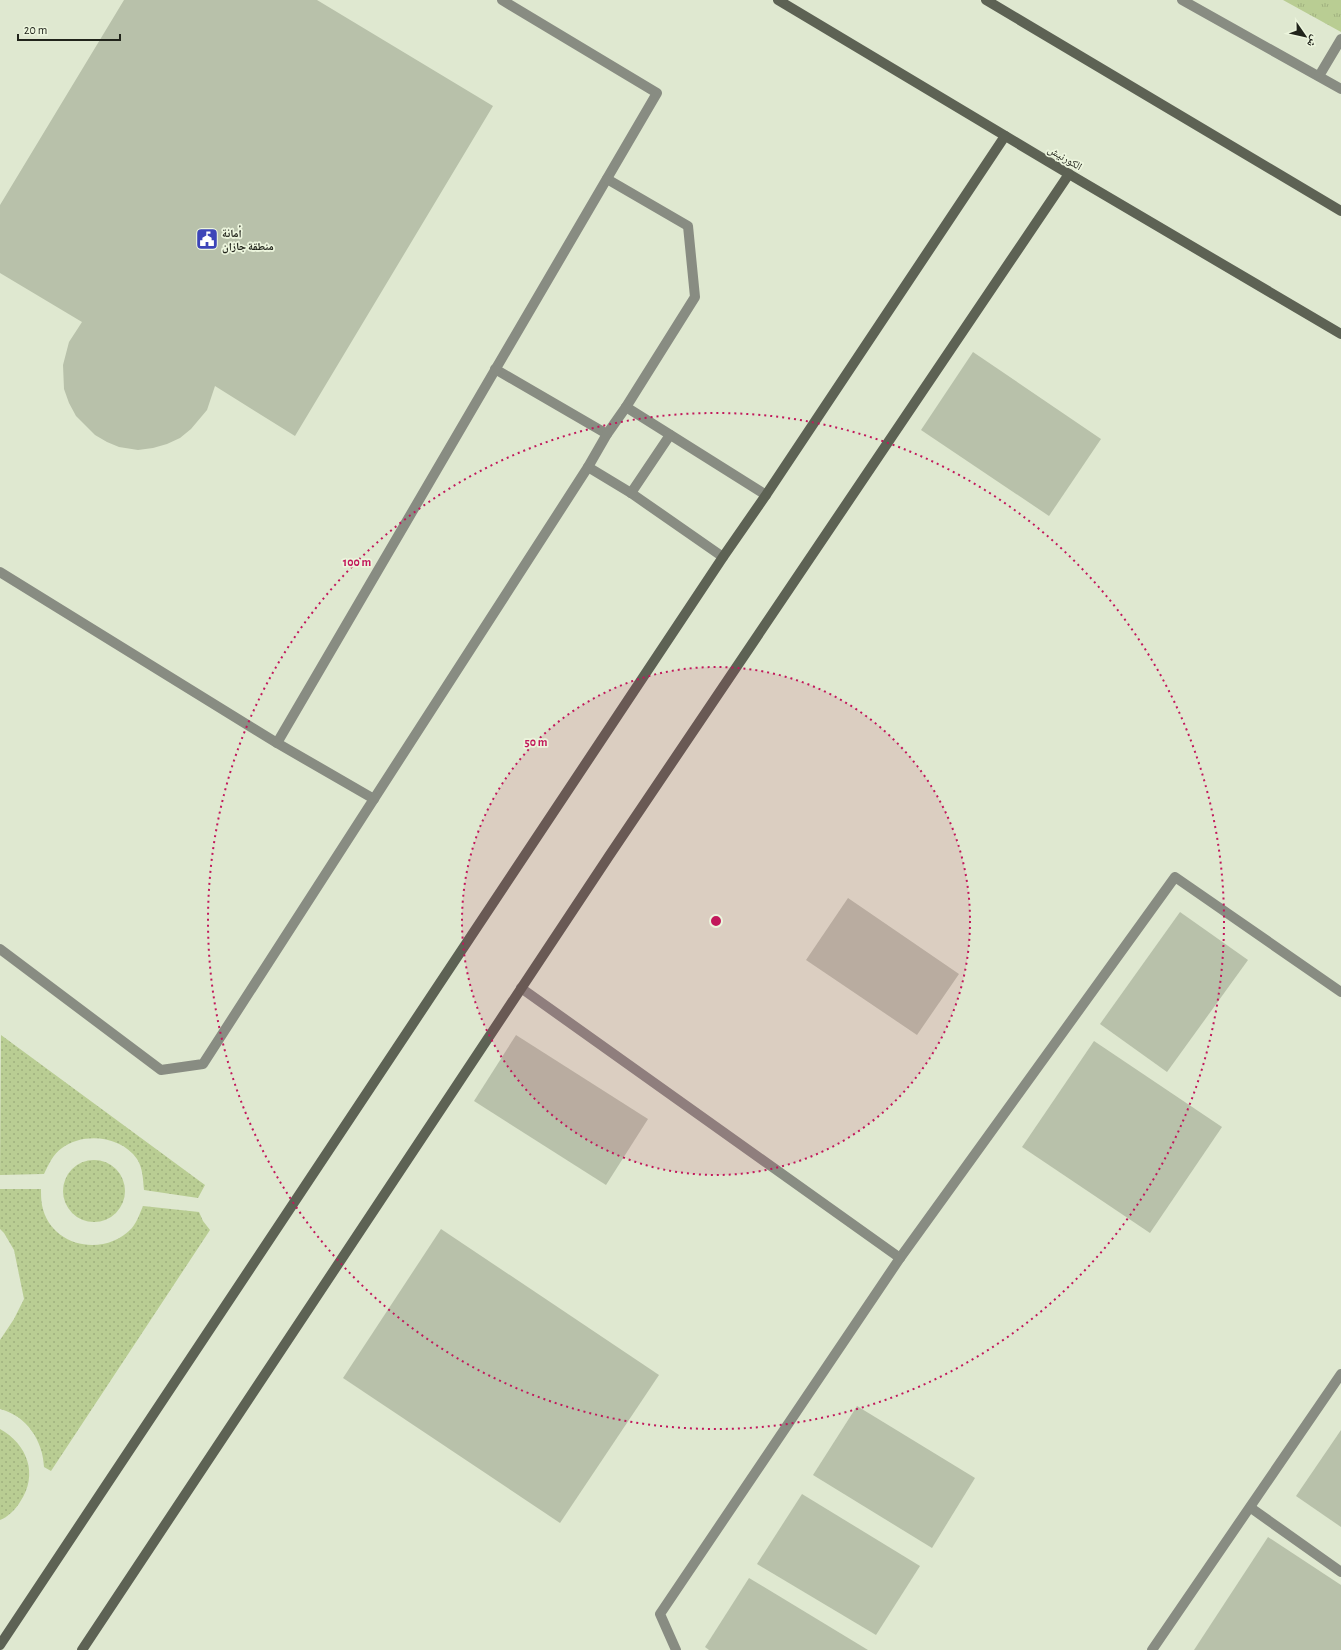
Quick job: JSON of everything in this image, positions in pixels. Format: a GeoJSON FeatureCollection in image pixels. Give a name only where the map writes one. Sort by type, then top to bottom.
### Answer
{"type":"FeatureCollection","features":[{"type":"Feature","properties":{"kind":"main road","name":"الكورنيش"},"geometry":{"type":"LineString","coordinates":[[778,0],[1341,334]]}},
{"type":"Feature","properties":{"kind":"main road"},"geometry":{"type":"LineString","coordinates":[[986,0],[1341,211]]}},
{"type":"Feature","properties":{"kind":"main road"},"geometry":{"type":"LineString","coordinates":[[0,1644],[1005,136]]}},
{"type":"Feature","properties":{"kind":"main road"},"geometry":{"type":"LineString","coordinates":[[82,1650],[521,988],[1069,174]]}},
{"type":"Feature","properties":{"kind":"street"},"geometry":{"type":"LineString","coordinates":[[277,743],[657,93],[502,0]]}},
{"type":"Feature","properties":{"kind":"street"},"geometry":{"type":"LineString","coordinates":[[1182,0],[1341,89]]}},
{"type":"Feature","properties":{"kind":"street"},"geometry":{"type":"LineString","coordinates":[[1319,76],[1341,39]]}},
{"type":"Feature","properties":{"kind":"street"},"geometry":{"type":"LineString","coordinates":[[0,949],[161,1070],[203,1064],[588,467],[607,434],[626,407],[695,297],[688,226],[607,179]]}},
{"type":"Feature","properties":{"kind":"street"},"geometry":{"type":"LineString","coordinates":[[495,369],[607,434]]}},
{"type":"Feature","properties":{"kind":"street"},"geometry":{"type":"LineString","coordinates":[[626,407],[766,496]]}},
{"type":"Feature","properties":{"kind":"street"},"geometry":{"type":"LineString","coordinates":[[631,493],[670,435]]}},
{"type":"Feature","properties":{"kind":"street"},"geometry":{"type":"LineString","coordinates":[[588,467],[631,493],[723,557]]}},
{"type":"Feature","properties":{"kind":"street"},"geometry":{"type":"LineString","coordinates":[[0,572],[277,743],[374,799]]}},
{"type":"Feature","properties":{"kind":"street"},"geometry":{"type":"LineString","coordinates":[[676,1650],[660,1614],[900,1258],[1175,877],[1341,992]]}},
{"type":"Feature","properties":{"kind":"street"},"geometry":{"type":"LineString","coordinates":[[521,988],[900,1258]]}},
{"type":"Feature","properties":{"kind":"street"},"geometry":{"type":"LineString","coordinates":[[1152,1650],[1251,1508],[1341,1374]]}},
{"type":"Feature","properties":{"kind":"street"},"geometry":{"type":"LineString","coordinates":[[1251,1508],[1341,1572]]}},
{"type":"Feature","properties":{"kind":"green space"},"geometry":{"type":"Polygon","coordinates":[[[1283,0],[1341,0],[1341,32],[1283,0]]]}},
{"type":"Feature","properties":{"kind":"green space"},"geometry":{"type":"Polygon","coordinates":[[[1,1035],[205,1185],[198,1198],[144,1190],[142,1170],[137,1159],[122,1145],[102,1139],[91,1138],[81,1140],[62,1148],[54,1156],[44,1174],[0,1175],[1,1035]]]}},
{"type":"Feature","properties":{"kind":"green space"},"geometry":{"type":"Polygon","coordinates":[[[94,1160],[106,1163],[116,1169],[122,1179],[125,1191],[122,1203],[116,1213],[106,1219],[94,1222],[82,1219],[72,1213],[66,1203],[63,1191],[66,1179],[72,1169],[82,1163],[94,1160]]]}},
{"type":"Feature","properties":{"kind":"green space"},"geometry":{"type":"Polygon","coordinates":[[[0,1189],[41,1189],[42,1205],[47,1219],[56,1231],[67,1239],[80,1244],[93,1245],[107,1243],[120,1237],[134,1226],[143,1206],[199,1212],[203,1221],[210,1230],[51,1471],[44,1467],[43,1457],[37,1439],[32,1431],[18,1417],[10,1412],[0,1409],[0,1340],[14,1319],[24,1299],[14,1250],[0,1229],[0,1189]]]}},
{"type":"Feature","properties":{"kind":"green space"},"geometry":{"type":"Polygon","coordinates":[[[0,1429],[9,1435],[23,1451],[29,1471],[29,1481],[20,1502],[12,1512],[0,1520],[0,1429]]]}},
{"type":"Feature","properties":{"kind":"building","name":"أمانة منطقة جازان"},"geometry":{"type":"Polygon","coordinates":[[[124,0],[317,0],[493,106],[295,436],[215,386],[207,410],[191,429],[180,438],[153,448],[138,450],[119,447],[107,442],[95,435],[76,416],[64,389],[63,365],[69,342],[82,322],[0,273],[0,205],[124,0]]]}},
{"type":"Feature","properties":{"kind":"building"},"geometry":{"type":"Polygon","coordinates":[[[973,352],[1101,439],[1049,516],[921,430],[973,352]]]}},
{"type":"Feature","properties":{"kind":"building"},"geometry":{"type":"Polygon","coordinates":[[[848,898],[959,974],[917,1035],[806,960],[848,898]]]}},
{"type":"Feature","properties":{"kind":"building"},"geometry":{"type":"Polygon","coordinates":[[[1180,912],[1248,960],[1167,1072],[1100,1024],[1180,912]]]}},
{"type":"Feature","properties":{"kind":"building"},"geometry":{"type":"Polygon","coordinates":[[[516,1035],[648,1119],[606,1185],[474,1101],[516,1035]]]}},
{"type":"Feature","properties":{"kind":"building"},"geometry":{"type":"Polygon","coordinates":[[[1094,1041],[1222,1127],[1150,1233],[1022,1147],[1094,1041]]]}},
{"type":"Feature","properties":{"kind":"building"},"geometry":{"type":"Polygon","coordinates":[[[441,1229],[659,1375],[560,1523],[343,1378],[441,1229]]]}},
{"type":"Feature","properties":{"kind":"building"},"geometry":{"type":"Polygon","coordinates":[[[857,1406],[975,1478],[932,1548],[813,1475],[857,1406]]]}},
{"type":"Feature","properties":{"kind":"building"},"geometry":{"type":"Polygon","coordinates":[[[1341,1430],[1341,1527],[1296,1496],[1341,1430]]]}},
{"type":"Feature","properties":{"kind":"building"},"geometry":{"type":"Polygon","coordinates":[[[802,1494],[920,1566],[876,1635],[757,1564],[802,1494]]]}},
{"type":"Feature","properties":{"kind":"building"},"geometry":{"type":"Polygon","coordinates":[[[1268,1537],[1341,1585],[1341,1650],[1194,1650],[1268,1537]]]}},
{"type":"Feature","properties":{"kind":"building"},"geometry":{"type":"Polygon","coordinates":[[[749,1578],[868,1650],[709,1650],[705,1647],[749,1578]]]}},
{"type":"Feature","properties":{"kind":"place","name":"أمانة منطقة جازان"},"geometry":{"type":"Point","coordinates":[207,239]}}]}
